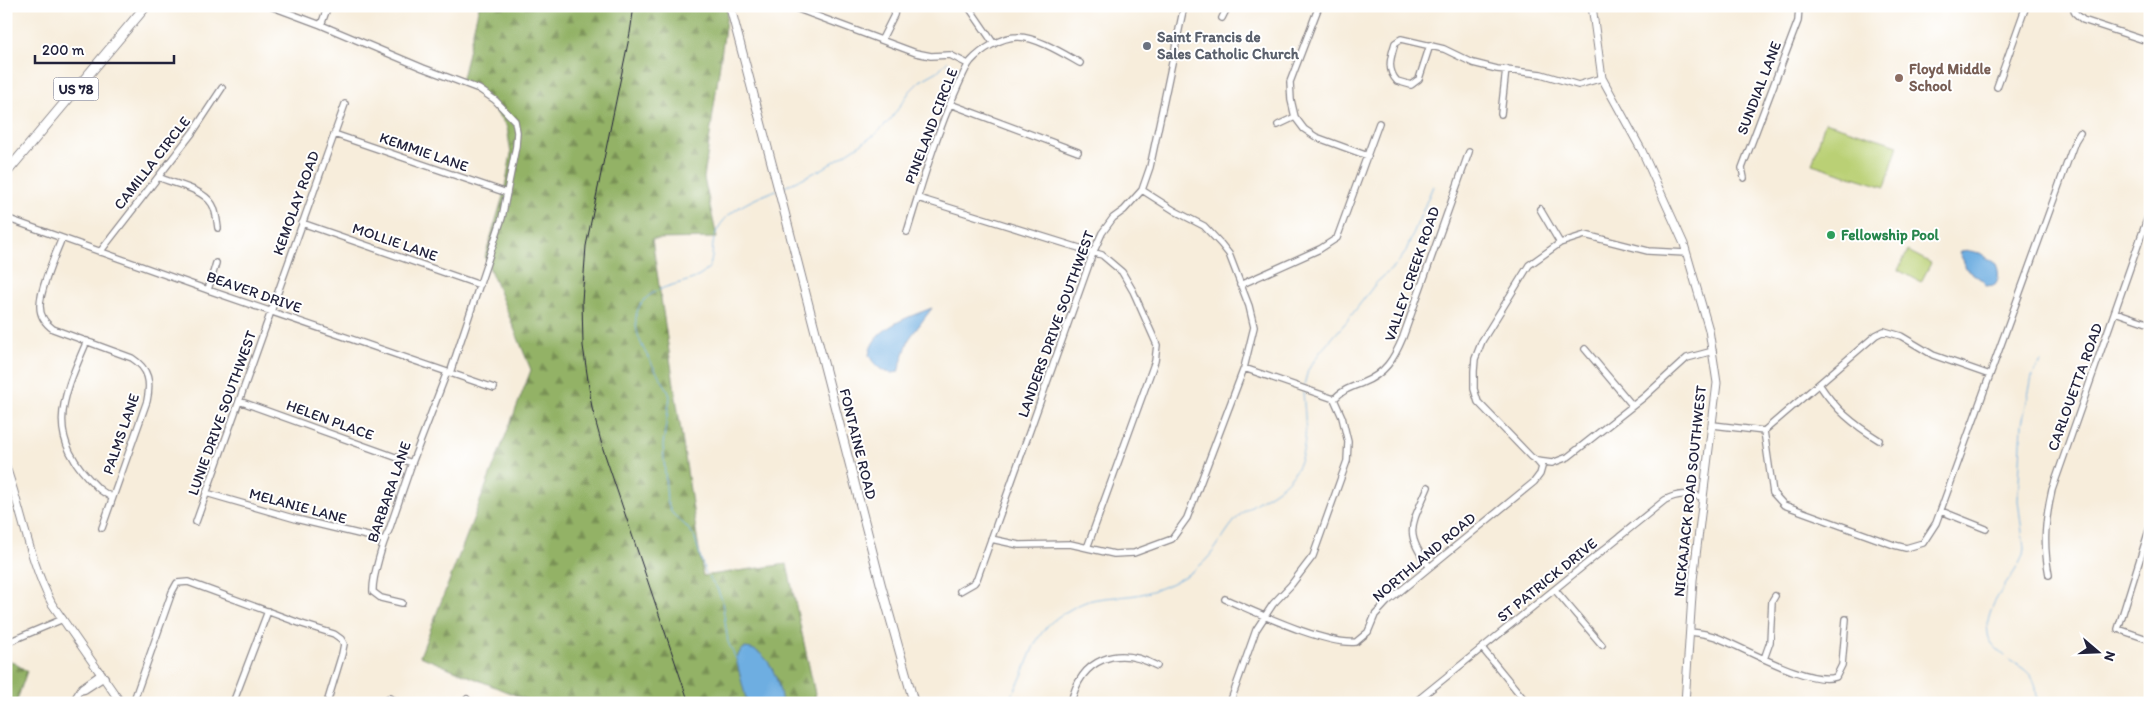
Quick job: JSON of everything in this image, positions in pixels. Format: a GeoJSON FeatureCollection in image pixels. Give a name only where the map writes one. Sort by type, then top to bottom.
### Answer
{"type":"FeatureCollection","features":[{"type":"Feature","properties":{"kind":"main road","name":"US 78"},"geometry":{"type":"LineString","coordinates":[[8,167],[146,6]]}},
{"type":"Feature","properties":{"kind":"main road","name":"FONTAINE ROAD"},"geometry":{"type":"LineString","coordinates":[[730,6],[859,501],[914,703]]}},
{"type":"Feature","properties":{"kind":"street","name":"BARBARA LANE"},"geometry":{"type":"LineString","coordinates":[[270,6],[321,25],[423,68],[468,84],[495,100],[515,121],[517,132],[500,226],[449,373],[412,463],[390,530],[384,540],[374,580],[373,592],[381,598],[402,603]]}},
{"type":"Feature","properties":{"kind":"street"},"geometry":{"type":"LineString","coordinates":[[321,25],[328,6]]}},
{"type":"Feature","properties":{"kind":"street"},"geometry":{"type":"LineString","coordinates":[[790,6],[920,54],[950,55],[968,64]]}},
{"type":"Feature","properties":{"kind":"street"},"geometry":{"type":"LineString","coordinates":[[811,14],[814,6]]}},
{"type":"Feature","properties":{"kind":"street"},"geometry":{"type":"LineString","coordinates":[[882,39],[894,15],[896,6]]}},
{"type":"Feature","properties":{"kind":"street"},"geometry":{"type":"LineString","coordinates":[[968,6],[994,44]]}},
{"type":"Feature","properties":{"kind":"street","name":"LANDERS DRIVE SOUTHWEST"},"geometry":{"type":"LineString","coordinates":[[960,591],[974,583],[977,579],[1093,253],[1102,233],[1113,218],[1124,210],[1142,190],[1150,167],[1184,6]]}},
{"type":"Feature","properties":{"kind":"street"},"geometry":{"type":"LineString","coordinates":[[1222,18],[1228,6]]}},
{"type":"Feature","properties":{"kind":"street"},"geometry":{"type":"LineString","coordinates":[[1319,6],[1290,82],[1291,100],[1295,117],[1304,129],[1316,137],[1368,156]]}},
{"type":"Feature","properties":{"kind":"street","name":"NICKAJACK ROAD SOUTHWEST"},"geometry":{"type":"LineString","coordinates":[[1592,6],[1602,78],[1654,176],[1678,228],[1699,292],[1713,351],[1717,383],[1693,580],[1685,703]]}},
{"type":"Feature","properties":{"kind":"street"},"geometry":{"type":"LineString","coordinates":[[1998,87],[2026,6]]}},
{"type":"Feature","properties":{"kind":"street"},"geometry":{"type":"LineString","coordinates":[[2073,6],[2075,13],[2083,20],[2150,42]]}},
{"type":"Feature","properties":{"kind":"street","name":"SUNDIAL LANE"},"geometry":{"type":"LineString","coordinates":[[1744,178],[1742,168],[1798,21],[1800,7]]}},
{"type":"Feature","properties":{"kind":"street","name":"PINELAND CIRCLE"},"geometry":{"type":"LineString","coordinates":[[907,232],[950,104],[968,64],[982,51],[994,44],[1018,36],[1037,42],[1080,63]]}},
{"type":"Feature","properties":{"kind":"street"},"geometry":{"type":"LineString","coordinates":[[1430,45],[1419,80],[1411,85],[1396,81],[1389,70],[1395,43],[1401,38],[1430,45],[1473,63],[1541,74],[1578,85],[1602,78]]}},
{"type":"Feature","properties":{"kind":"street"},"geometry":{"type":"LineString","coordinates":[[1501,114],[1506,69]]}},
{"type":"Feature","properties":{"kind":"street","name":"CAMILLA CIRCLE"},"geometry":{"type":"LineString","coordinates":[[100,252],[194,132],[222,88]]}},
{"type":"Feature","properties":{"kind":"street","name":"KEMOLAY ROAD"},"geometry":{"type":"LineString","coordinates":[[271,311],[345,104]]}},
{"type":"Feature","properties":{"kind":"street"},"geometry":{"type":"LineString","coordinates":[[950,104],[1078,152]]}},
{"type":"Feature","properties":{"kind":"street"},"geometry":{"type":"LineString","coordinates":[[1278,126],[1295,117]]}},
{"type":"Feature","properties":{"kind":"street"},"geometry":{"type":"LineString","coordinates":[[1240,284],[1320,249],[1337,238],[1379,123]]}},
{"type":"Feature","properties":{"kind":"street"},"geometry":{"type":"LineString","coordinates":[[1764,431],[1774,493],[1784,505],[1880,541],[1906,548],[1922,543],[1936,523],[1941,511],[2075,141],[2080,133]]}},
{"type":"Feature","properties":{"kind":"street","name":"KEMMIE LANE"},"geometry":{"type":"LineString","coordinates":[[334,134],[507,193]]}},
{"type":"Feature","properties":{"kind":"street","name":"VALLEY CREEK ROAD"},"geometry":{"type":"LineString","coordinates":[[1334,398],[1346,390],[1370,380],[1392,361],[1403,338],[1469,152]]}},
{"type":"Feature","properties":{"kind":"street"},"geometry":{"type":"LineString","coordinates":[[158,177],[196,192],[208,199],[215,209],[218,228]]}},
{"type":"Feature","properties":{"kind":"street"},"geometry":{"type":"LineString","coordinates":[[991,539],[1019,545],[1057,543],[1080,545],[1114,554],[1134,553],[1172,539],[1187,518],[1244,368],[1254,327],[1249,306],[1229,254],[1204,226],[1175,211],[1142,190]]}},
{"type":"Feature","properties":{"kind":"street"},"geometry":{"type":"LineString","coordinates":[[918,198],[1093,253],[1110,261],[1122,272],[1151,329],[1157,345],[1151,376],[1087,548]]}},
{"type":"Feature","properties":{"kind":"street"},"geometry":{"type":"LineString","coordinates":[[1540,209],[1560,243]]}},
{"type":"Feature","properties":{"kind":"street","name":"CARLOUETTA ROAD"},"geometry":{"type":"LineString","coordinates":[[2049,575],[2044,550],[2046,516],[2052,490],[2148,222],[2150,211]]}},
{"type":"Feature","properties":{"kind":"street","name":"BEAVER DRIVE"},"geometry":{"type":"LineString","coordinates":[[6,218],[208,290],[494,388]]}},
{"type":"Feature","properties":{"kind":"street","name":"MOLLIE LANE"},"geometry":{"type":"LineString","coordinates":[[302,223],[480,285]]}},
{"type":"Feature","properties":{"kind":"street"},"geometry":{"type":"LineString","coordinates":[[1686,253],[1648,251],[1585,235],[1560,243],[1529,265],[1487,333],[1475,359],[1474,390],[1478,402],[1531,457],[1537,461],[1552,463],[1568,457],[1687,358],[1713,351]]}},
{"type":"Feature","properties":{"kind":"street","name":"PALMS LANE"},"geometry":{"type":"LineString","coordinates":[[62,238],[45,284],[40,306],[43,317],[54,329],[132,358],[142,366],[148,374],[150,382],[147,401],[111,497]]}},
{"type":"Feature","properties":{"kind":"street"},"geometry":{"type":"LineString","coordinates":[[208,290],[216,262]]}},
{"type":"Feature","properties":{"kind":"street","name":"LUNIE DRIVE SOUTHWEST"},"geometry":{"type":"LineString","coordinates":[[196,522],[271,311]]}},
{"type":"Feature","properties":{"kind":"street"},"geometry":{"type":"LineString","coordinates":[[2115,312],[2150,324]]}},
{"type":"Feature","properties":{"kind":"street"},"geometry":{"type":"LineString","coordinates":[[1713,425],[1764,431],[1876,335],[1884,331],[1901,336],[1933,355],[1990,376]]}},
{"type":"Feature","properties":{"kind":"street"},"geometry":{"type":"LineString","coordinates":[[86,341],[75,367],[63,406],[62,431],[71,457],[100,490],[111,497],[102,528]]}},
{"type":"Feature","properties":{"kind":"street"},"geometry":{"type":"LineString","coordinates":[[1585,349],[1632,405]]}},
{"type":"Feature","properties":{"kind":"street"},"geometry":{"type":"LineString","coordinates":[[1241,703],[1230,701],[1250,644],[1273,604],[1307,566],[1313,556],[1347,461],[1348,442],[1342,417],[1334,398],[1244,368]]}},
{"type":"Feature","properties":{"kind":"street"},"geometry":{"type":"LineString","coordinates":[[1819,384],[1831,403],[1854,425],[1880,440]]}},
{"type":"Feature","properties":{"kind":"street","name":"HELEN PLACE"},"geometry":{"type":"LineString","coordinates":[[239,401],[412,463]]}},
{"type":"Feature","properties":{"kind":"street","name":"NORTHLAND ROAD"},"geometry":{"type":"LineString","coordinates":[[1225,599],[1265,616],[1332,640],[1356,642],[1368,632],[1375,615],[1387,602],[1534,482],[1540,474],[1542,467],[1537,461]]}},
{"type":"Feature","properties":{"kind":"street"},"geometry":{"type":"LineString","coordinates":[[6,467],[38,573],[52,604],[121,703]]}},
{"type":"Feature","properties":{"kind":"street"},"geometry":{"type":"LineString","coordinates":[[1428,487],[1415,520],[1412,535],[1414,545],[1429,566]]}},
{"type":"Feature","properties":{"kind":"street","name":"MELANIE LANE"},"geometry":{"type":"LineString","coordinates":[[206,493],[296,519],[384,540]]}},
{"type":"Feature","properties":{"kind":"street","name":"ST PATRICK DRIVE"},"geometry":{"type":"LineString","coordinates":[[1418,702],[1665,500],[1674,495],[1682,494],[1702,498]]}},
{"type":"Feature","properties":{"kind":"street"},"geometry":{"type":"LineString","coordinates":[[1941,511],[1986,529]]}},
{"type":"Feature","properties":{"kind":"street"},"geometry":{"type":"LineString","coordinates":[[2150,527],[2118,629],[2150,640]]}},
{"type":"Feature","properties":{"kind":"street"},"geometry":{"type":"LineString","coordinates":[[133,703],[176,583],[188,582],[334,634],[341,639],[344,644],[342,654],[327,703]]}},
{"type":"Feature","properties":{"kind":"street"},"geometry":{"type":"LineString","coordinates":[[1555,590],[1602,645]]}},
{"type":"Feature","properties":{"kind":"street"},"geometry":{"type":"LineString","coordinates":[[1764,659],[1770,642],[1772,601],[1775,596]]}},
{"type":"Feature","properties":{"kind":"street"},"geometry":{"type":"LineString","coordinates":[[233,703],[268,611]]}},
{"type":"Feature","properties":{"kind":"street"},"geometry":{"type":"LineString","coordinates":[[6,644],[63,619]]}},
{"type":"Feature","properties":{"kind":"street"},"geometry":{"type":"LineString","coordinates":[[1690,632],[1717,638],[1805,675],[1831,679],[1836,677],[1842,665],[1846,619]]}},
{"type":"Feature","properties":{"kind":"street"},"geometry":{"type":"LineString","coordinates":[[1482,648],[1527,703]]}},
{"type":"Feature","properties":{"kind":"street"},"geometry":{"type":"LineString","coordinates":[[1071,703],[1074,690],[1081,675],[1099,661],[1117,656],[1157,666]]}},
{"type":"Feature","properties":{"kind":"street"},"geometry":{"type":"LineString","coordinates":[[90,687],[103,675]]}},
{"type":"Feature","properties":{"kind":"street"},"geometry":{"type":"LineString","coordinates":[[72,703],[82,686],[103,675]]}},
{"type":"Feature","properties":{"kind":"street"},"geometry":{"type":"LineString","coordinates":[[80,691],[103,684],[110,685]]}},
{"type":"Feature","properties":{"kind":"street"},"geometry":{"type":"LineString","coordinates":[[389,698],[400,703]]}},
{"type":"Feature","properties":{"kind":"green space"},"geometry":{"type":"Polygon","coordinates":[[[479,6],[728,6],[704,178],[717,238],[652,239],[703,576],[787,564],[817,703],[534,703],[420,656],[531,370],[485,257],[504,193],[511,154],[507,127],[485,97],[461,82],[479,6]]]}},
{"type":"Feature","properties":{"kind":"green space"},"geometry":{"type":"Polygon","coordinates":[[[1825,122],[1898,145],[1885,187],[1812,164],[1825,122]]]}},
{"type":"Feature","properties":{"kind":"green space"},"geometry":{"type":"Polygon","coordinates":[[[1908,251],[1931,263],[1921,282],[1898,270],[1908,251]]]}},
{"type":"Feature","properties":{"kind":"green space"},"geometry":{"type":"Polygon","coordinates":[[[6,658],[27,671],[16,703],[6,703],[6,658]]]}},
{"type":"Feature","properties":{"kind":"water"},"geometry":{"type":"Polygon","coordinates":[[[1970,251],[1980,253],[1996,264],[1998,275],[1994,285],[1986,286],[1983,281],[1964,267],[1964,262],[1959,252],[1970,251]]]}},
{"type":"Feature","properties":{"kind":"water"},"geometry":{"type":"Polygon","coordinates":[[[932,308],[909,339],[898,372],[889,373],[874,363],[869,355],[877,337],[894,324],[932,308]]]}},
{"type":"Feature","properties":{"kind":"water"},"geometry":{"type":"Polygon","coordinates":[[[745,648],[754,650],[767,660],[776,677],[782,703],[747,703],[736,659],[741,650],[745,648]]]}},
{"type":"Feature","properties":{"kind":"waterway"},"geometry":{"type":"LineString","coordinates":[[782,188],[824,168],[876,134],[891,119],[910,91],[920,81],[938,71],[947,61]]}},
{"type":"Feature","properties":{"kind":"waterway"},"geometry":{"type":"LineString","coordinates":[[1304,385],[1308,370],[1320,352],[1376,283],[1397,264],[1405,253],[1433,186]]}},
{"type":"Feature","properties":{"kind":"waterway"},"geometry":{"type":"LineString","coordinates":[[736,659],[728,642],[722,601],[717,588],[705,572],[695,538],[687,527],[672,513],[667,501],[663,445],[670,397],[668,390],[643,347],[637,332],[636,318],[640,306],[650,295],[669,286],[694,278],[707,270],[711,261],[716,233],[728,216],[746,203],[776,190]]}},
{"type":"Feature","properties":{"kind":"waterway"},"geometry":{"type":"LineString","coordinates":[[2005,656],[1990,640],[1988,623],[1995,602],[2023,555],[2024,548],[2018,500],[2022,424],[2032,377],[2041,362]]}},
{"type":"Feature","properties":{"kind":"waterway"},"geometry":{"type":"LineString","coordinates":[[1005,703],[1019,682],[1039,636],[1058,617],[1088,601],[1147,593],[1183,577],[1204,562],[1241,514],[1287,482],[1298,466],[1304,448],[1305,411],[1303,392]]}},
{"type":"Feature","properties":{"kind":"waterway"},"geometry":{"type":"LineString","coordinates":[[2010,660],[2028,672],[2034,681],[2037,703]]}},
{"type":"Feature","properties":{"kind":"railway"},"geometry":{"type":"LineString","coordinates":[[634,6],[586,246],[582,301],[583,346],[592,408],[603,449],[689,703]]}},
{"type":"Feature","properties":{"kind":"place","name":"Saint Francis de Sales Catholic Church"},"geometry":{"type":"Point","coordinates":[1147,46]}},
{"type":"Feature","properties":{"kind":"place","name":"Floyd Middle School"},"geometry":{"type":"Point","coordinates":[1899,78]}},
{"type":"Feature","properties":{"kind":"place","name":"Fellowship Pool"},"geometry":{"type":"Point","coordinates":[1831,235]}}]}
